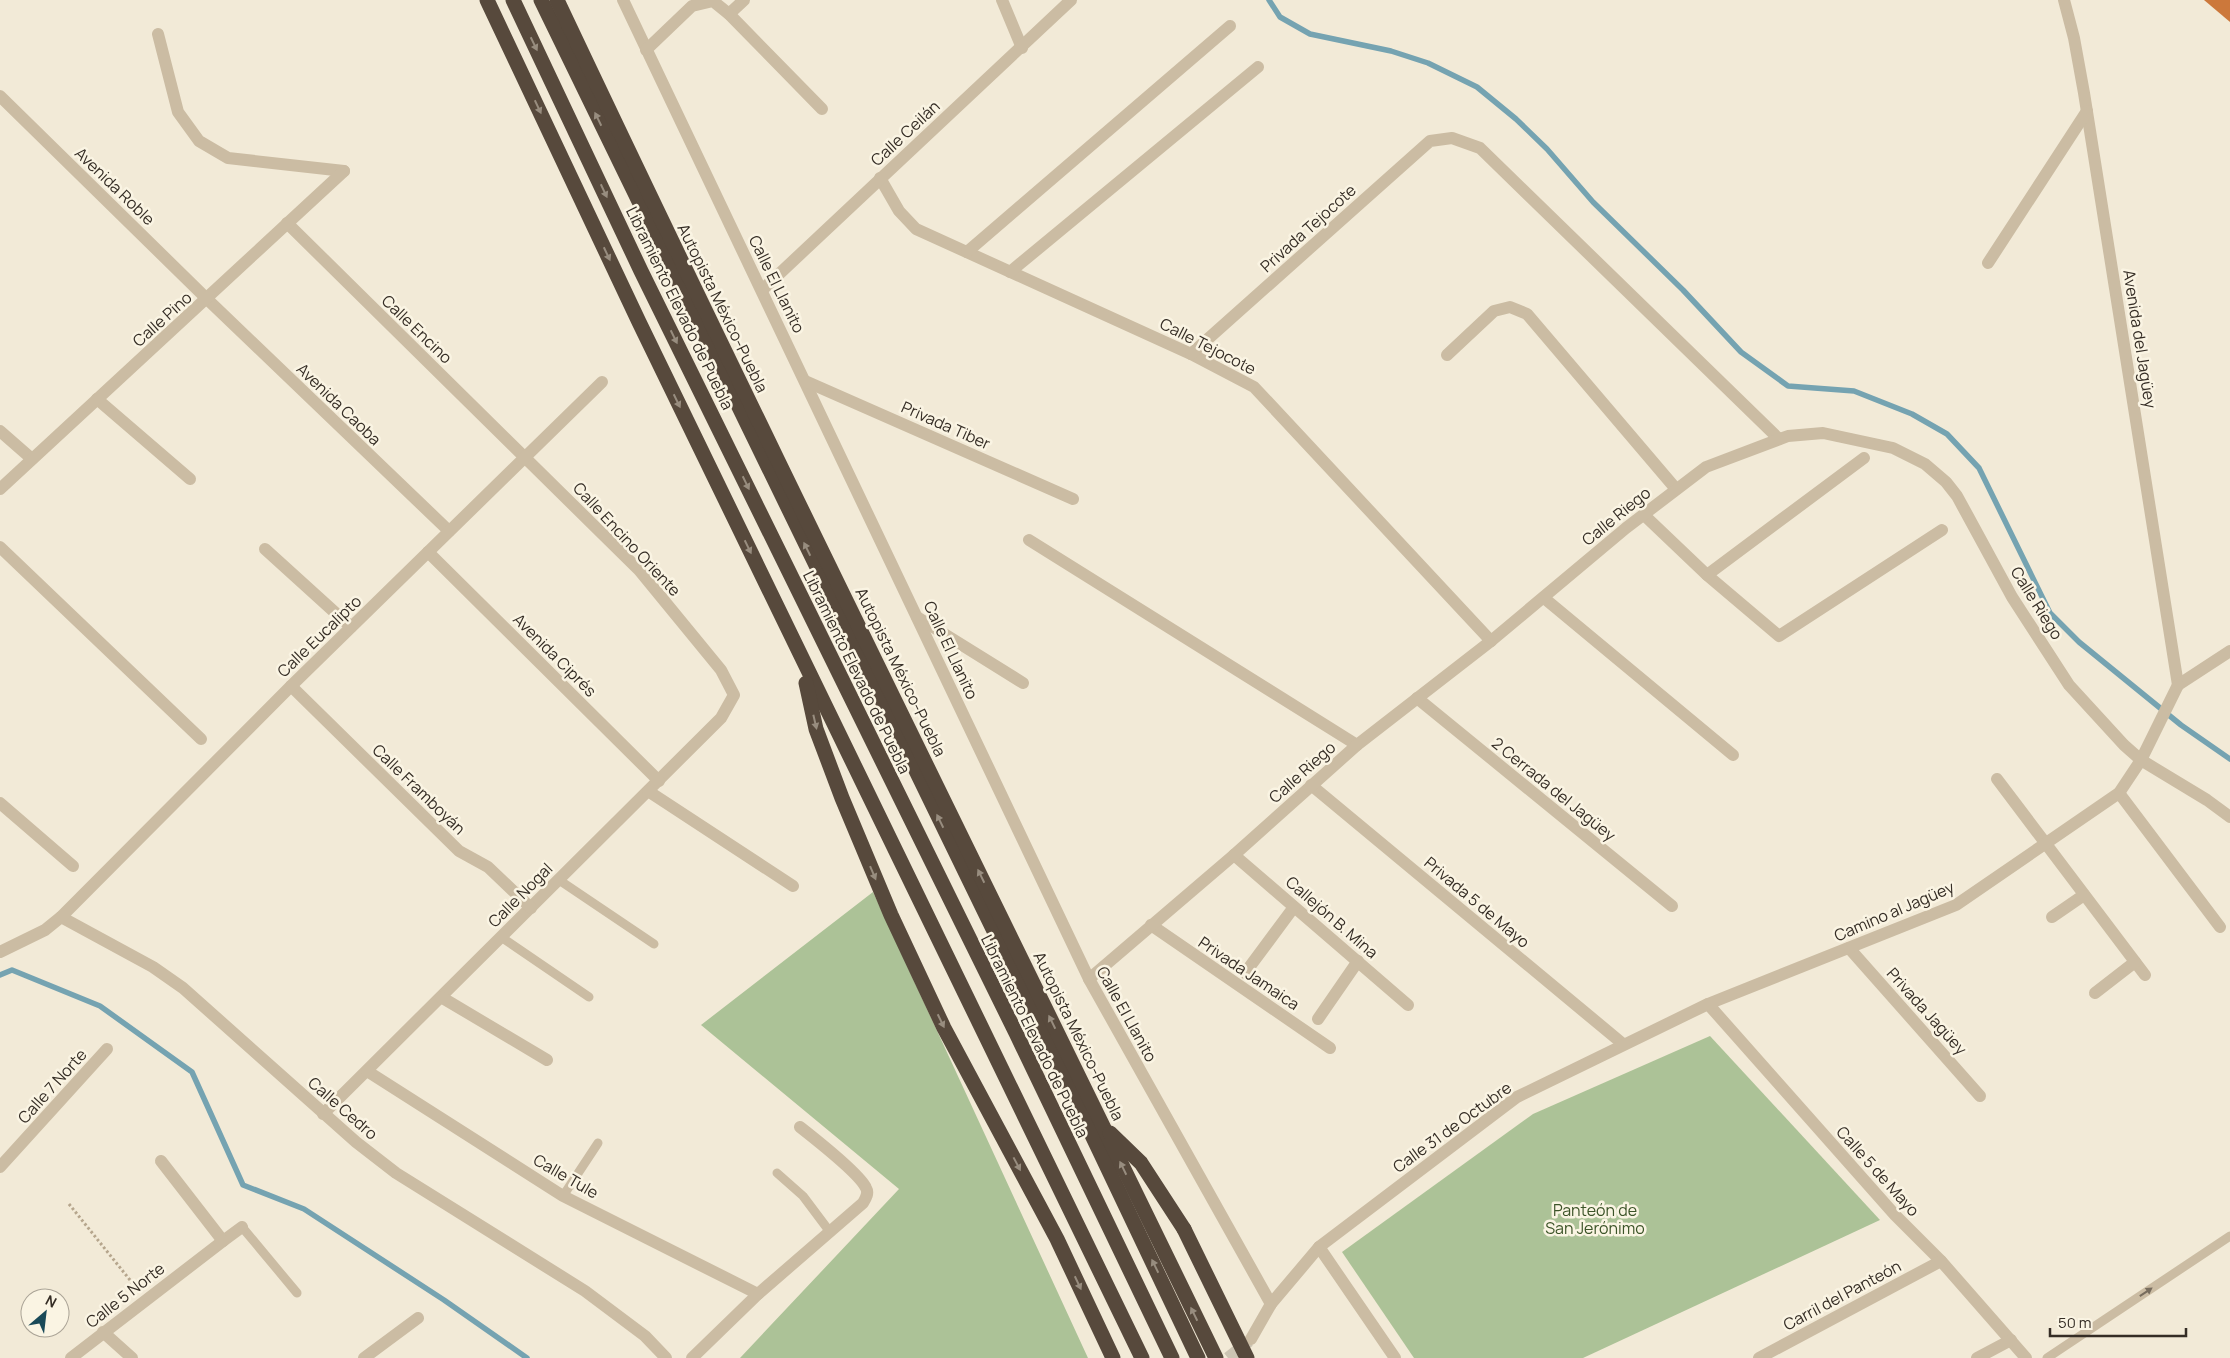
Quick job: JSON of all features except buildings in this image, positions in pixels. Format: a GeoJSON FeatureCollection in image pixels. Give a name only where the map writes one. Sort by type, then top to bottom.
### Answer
{"type":"FeatureCollection","features":[{"type":"Feature","properties":{"kind":"highway"},"geometry":{"type":"LineString","coordinates":[[487,0],[800,657],[1142,1358]]}},
{"type":"Feature","properties":{"kind":"highway","name":"Libramiento Elevado de Puebla"},"geometry":{"type":"LineString","coordinates":[[513,0],[641,271],[1016,1033],[1172,1358]]}},
{"type":"Feature","properties":{"kind":"highway","name":"Libramiento Elevado de Puebla"},"geometry":{"type":"LineString","coordinates":[[541,0],[1031,1007],[1198,1358]]}},
{"type":"Feature","properties":{"kind":"highway","name":"Autopista México-Puebla"},"geometry":{"type":"LineString","coordinates":[[556,0],[743,392],[822,548],[1216,1358]]}},
{"type":"Feature","properties":{"kind":"highway"},"geometry":{"type":"LineString","coordinates":[[800,657],[816,729],[842,798],[891,914],[944,1028],[1057,1239],[1113,1358]]}},
{"type":"Feature","properties":{"kind":"highway"},"geometry":{"type":"LineString","coordinates":[[1103,1126],[1141,1164],[1184,1229],[1248,1358]]}},
{"type":"Feature","properties":{"kind":"street","name":"Calle El Llanito"},"geometry":{"type":"LineString","coordinates":[[623,0],[1089,978],[1271,1304]]}},
{"type":"Feature","properties":{"kind":"street"},"geometry":{"type":"LineString","coordinates":[[729,14],[744,0]]}},
{"type":"Feature","properties":{"kind":"street"},"geometry":{"type":"LineString","coordinates":[[1002,0],[1022,48]]}},
{"type":"Feature","properties":{"kind":"street","name":"Calle Ceilán"},"geometry":{"type":"LineString","coordinates":[[762,290],[1071,0]]}},
{"type":"Feature","properties":{"kind":"street","name":"Avenida del Jagüey"},"geometry":{"type":"LineString","coordinates":[[2064,0],[2074,38],[2087,111],[2175,691]]}},
{"type":"Feature","properties":{"kind":"street"},"geometry":{"type":"LineString","coordinates":[[646,50],[697,4],[713,2],[729,14],[822,109]]}},
{"type":"Feature","properties":{"kind":"street"},"geometry":{"type":"LineString","coordinates":[[967,252],[1230,26]]}},
{"type":"Feature","properties":{"kind":"street","name":"Calle Pino"},"geometry":{"type":"LineString","coordinates":[[0,489],[344,171],[228,158],[199,141],[178,112],[158,34]]}},
{"type":"Feature","properties":{"kind":"street"},"geometry":{"type":"LineString","coordinates":[[1010,272],[1258,67]]}},
{"type":"Feature","properties":{"kind":"street","name":"Avenida Roble"},"geometry":{"type":"LineString","coordinates":[[0,96],[207,299]]}},
{"type":"Feature","properties":{"kind":"street"},"geometry":{"type":"LineString","coordinates":[[1988,263],[2087,111]]}},
{"type":"Feature","properties":{"kind":"street","name":"Privada Tejocote"},"geometry":{"type":"LineString","coordinates":[[1191,354],[1430,141],[1452,138],[1480,148],[1779,439]]}},
{"type":"Feature","properties":{"kind":"street","name":"Calle Tejocote"},"geometry":{"type":"LineString","coordinates":[[880,178],[899,211],[916,229],[1191,354],[1254,387],[1491,641]]}},
{"type":"Feature","properties":{"kind":"street","name":"Calle Encino"},"geometry":{"type":"LineString","coordinates":[[287,223],[525,457]]}},
{"type":"Feature","properties":{"kind":"street","name":"Avenida Caoba"},"geometry":{"type":"LineString","coordinates":[[207,299],[450,531]]}},
{"type":"Feature","properties":{"kind":"street"},"geometry":{"type":"LineString","coordinates":[[1447,355],[1494,311],[1510,308],[1527,314],[1676,489]]}},
{"type":"Feature","properties":{"kind":"street","name":"Privada Tiber"},"geometry":{"type":"LineString","coordinates":[[805,381],[1073,499]]}},
{"type":"Feature","properties":{"kind":"street","name":"Calle Eucalipto"},"geometry":{"type":"LineString","coordinates":[[61,917],[291,686],[602,382]]}},
{"type":"Feature","properties":{"kind":"street"},"geometry":{"type":"LineString","coordinates":[[97,399],[190,479]]}},
{"type":"Feature","properties":{"kind":"street"},"geometry":{"type":"LineString","coordinates":[[0,431],[32,459]]}},
{"type":"Feature","properties":{"kind":"street","name":"Calle Riego"},"geometry":{"type":"LineString","coordinates":[[1089,978],[1234,855],[1357,745],[1491,641],[1626,528],[1676,489],[1706,467],[1779,439],[1823,432],[1892,448],[1925,464],[1946,482],[1957,496],[2012,597],[2069,684],[2124,745],[2141,760],[2207,800],[2230,817]]}},
{"type":"Feature","properties":{"kind":"street","name":"Calle Encino Oriente"},"geometry":{"type":"LineString","coordinates":[[525,457],[640,570],[721,670],[734,696]]}},
{"type":"Feature","properties":{"kind":"street"},"geometry":{"type":"LineString","coordinates":[[1706,575],[1864,458]]}},
{"type":"Feature","properties":{"kind":"street"},"geometry":{"type":"LineString","coordinates":[[1644,515],[1706,575],[1779,636],[1942,530]]}},
{"type":"Feature","properties":{"kind":"street"},"geometry":{"type":"LineString","coordinates":[[1029,540],[1357,745]]}},
{"type":"Feature","properties":{"kind":"street"},"geometry":{"type":"LineString","coordinates":[[0,547],[201,739]]}},
{"type":"Feature","properties":{"kind":"street"},"geometry":{"type":"LineString","coordinates":[[265,549],[351,627]]}},
{"type":"Feature","properties":{"kind":"street","name":"Avenida Ciprés"},"geometry":{"type":"LineString","coordinates":[[428,552],[659,781]]}},
{"type":"Feature","properties":{"kind":"street"},"geometry":{"type":"LineString","coordinates":[[1544,598],[1733,755]]}},
{"type":"Feature","properties":{"kind":"street"},"geometry":{"type":"LineString","coordinates":[[917,617],[1023,683]]}},
{"type":"Feature","properties":{"kind":"street"},"geometry":{"type":"LineString","coordinates":[[2141,760],[2175,691],[2230,651]]}},
{"type":"Feature","properties":{"kind":"street","name":"Calle Framboyán"},"geometry":{"type":"LineString","coordinates":[[291,686],[458,851],[488,867],[531,908]]}},
{"type":"Feature","properties":{"kind":"street","name":"Calle Nogal"},"geometry":{"type":"LineString","coordinates":[[323,1114],[721,718],[734,696]]}},
{"type":"Feature","properties":{"kind":"street","name":"2 Cerrada del Jagüey"},"geometry":{"type":"LineString","coordinates":[[1417,698],[1672,906]]}},
{"type":"Feature","properties":{"kind":"street","name":"Camino al Jagüey"},"geometry":{"type":"LineString","coordinates":[[1708,1004],[1956,905],[2120,792],[2141,760]]}},
{"type":"Feature","properties":{"kind":"street"},"geometry":{"type":"LineString","coordinates":[[1997,779],[2145,975]]}},
{"type":"Feature","properties":{"kind":"street","name":"Privada 5 de Mayo"},"geometry":{"type":"LineString","coordinates":[[1312,785],[1623,1044]]}},
{"type":"Feature","properties":{"kind":"street"},"geometry":{"type":"LineString","coordinates":[[648,791],[794,886]]}},
{"type":"Feature","properties":{"kind":"street"},"geometry":{"type":"LineString","coordinates":[[2120,792],[2220,927]]}},
{"type":"Feature","properties":{"kind":"street"},"geometry":{"type":"LineString","coordinates":[[0,803],[73,866]]}},
{"type":"Feature","properties":{"kind":"street","name":"Callejón B. Mina"},"geometry":{"type":"LineString","coordinates":[[1234,855],[1408,1005]]}},
{"type":"Feature","properties":{"kind":"street"},"geometry":{"type":"LineString","coordinates":[[2052,917],[2084,895]]}},
{"type":"Feature","properties":{"kind":"street"},"geometry":{"type":"LineString","coordinates":[[1245,973],[1294,907]]}},
{"type":"Feature","properties":{"kind":"street"},"geometry":{"type":"LineString","coordinates":[[0,952],[46,930],[61,917]]}},
{"type":"Feature","properties":{"kind":"street","name":"Calle Cedro"},"geometry":{"type":"LineString","coordinates":[[61,917],[153,967],[183,988],[323,1114],[396,1173],[585,1291],[645,1336],[666,1358]]}},
{"type":"Feature","properties":{"kind":"street","name":"Privada Jamaica"},"geometry":{"type":"LineString","coordinates":[[1151,925],[1330,1048]]}},
{"type":"Feature","properties":{"kind":"street","name":"Privada Jagüey"},"geometry":{"type":"LineString","coordinates":[[1849,948],[1980,1096]]}},
{"type":"Feature","properties":{"kind":"street"},"geometry":{"type":"LineString","coordinates":[[1318,1019],[1358,961]]}},
{"type":"Feature","properties":{"kind":"street"},"geometry":{"type":"LineString","coordinates":[[2095,993],[2135,962]]}},
{"type":"Feature","properties":{"kind":"street"},"geometry":{"type":"LineString","coordinates":[[441,997],[547,1060]]}},
{"type":"Feature","properties":{"kind":"street","name":"Calle 31 de Octubre"},"geometry":{"type":"LineString","coordinates":[[1251,1339],[1271,1304],[1318,1247],[1517,1098],[1623,1044],[1708,1004]]}},
{"type":"Feature","properties":{"kind":"street","name":"Calle 5 de Mayo"},"geometry":{"type":"LineString","coordinates":[[1708,1004],[1895,1215],[1941,1261],[2026,1358]]}},
{"type":"Feature","properties":{"kind":"street","name":"Calle 7 Norte"},"geometry":{"type":"LineString","coordinates":[[0,1167],[107,1049]]}},
{"type":"Feature","properties":{"kind":"street","name":"Calle Tule"},"geometry":{"type":"LineString","coordinates":[[367,1071],[563,1196],[758,1294]]}},
{"type":"Feature","properties":{"kind":"street"},"geometry":{"type":"LineString","coordinates":[[692,1358],[758,1294],[864,1202],[867,1195],[866,1187],[841,1161],[800,1127]]}},
{"type":"Feature","properties":{"kind":"street"},"geometry":{"type":"LineString","coordinates":[[161,1161],[223,1241]]}},
{"type":"Feature","properties":{"kind":"street","name":"Calle 5 Norte"},"geometry":{"type":"LineString","coordinates":[[71,1358],[242,1227]]}},
{"type":"Feature","properties":{"kind":"street"},"geometry":{"type":"LineString","coordinates":[[1318,1247],[1395,1358]]}},
{"type":"Feature","properties":{"kind":"street","name":"Carril del Panteón"},"geometry":{"type":"LineString","coordinates":[[1758,1358],[1941,1261]]}},
{"type":"Feature","properties":{"kind":"street"},"geometry":{"type":"LineString","coordinates":[[364,1358],[418,1318]]}},
{"type":"Feature","properties":{"kind":"street"},"geometry":{"type":"LineString","coordinates":[[103,1332],[132,1358]]}},
{"type":"Feature","properties":{"kind":"street"},"geometry":{"type":"LineString","coordinates":[[1977,1358],[2011,1340]]}},
{"type":"Feature","properties":{"kind":"lane"},"geometry":{"type":"LineString","coordinates":[[559,880],[654,944]]}},
{"type":"Feature","properties":{"kind":"lane"},"geometry":{"type":"LineString","coordinates":[[501,937],[589,997]]}},
{"type":"Feature","properties":{"kind":"lane"},"geometry":{"type":"LineString","coordinates":[[563,1196],[598,1143]]}},
{"type":"Feature","properties":{"kind":"lane"},"geometry":{"type":"LineString","coordinates":[[777,1173],[803,1196],[830,1232]]}},
{"type":"Feature","properties":{"kind":"lane"},"geometry":{"type":"LineString","coordinates":[[242,1227],[297,1293]]}},
{"type":"Feature","properties":{"kind":"lane"},"geometry":{"type":"LineString","coordinates":[[2047,1358],[2230,1236]]}},
{"type":"Feature","properties":{"kind":"path"},"geometry":{"type":"LineString","coordinates":[[69,1204],[146,1300]]}},
{"type":"Feature","properties":{"kind":"green space"},"geometry":{"type":"Polygon","coordinates":[[[873,892],[1088,1358],[740,1358],[899,1189],[701,1025],[873,892]]]}},
{"type":"Feature","properties":{"kind":"green space","name":"Panteón de San Jerónimo"},"geometry":{"type":"Polygon","coordinates":[[[1710,1036],[1880,1220],[1583,1358],[1414,1358],[1342,1252],[1533,1114],[1710,1036]]]}},
{"type":"Feature","properties":{"kind":"waterway"},"geometry":{"type":"LineString","coordinates":[[1269,0],[1280,17],[1310,34],[1391,51],[1428,63],[1477,87],[1516,119],[1547,149],[1593,202],[1683,290],[1741,352],[1788,386],[1854,391],[1912,414],[1947,434],[1979,468],[2050,613],[2079,642],[2181,725],[2230,759]]}},
{"type":"Feature","properties":{"kind":"waterway"},"geometry":{"type":"LineString","coordinates":[[0,975],[12,970],[100,1006],[192,1072],[243,1185],[304,1209],[444,1300],[527,1358]]}},
{"type":"Feature","properties":{"kind":"tunnel"},"geometry":{"type":"LineString","coordinates":[[1228,1358],[1249,1341]]}}]}
